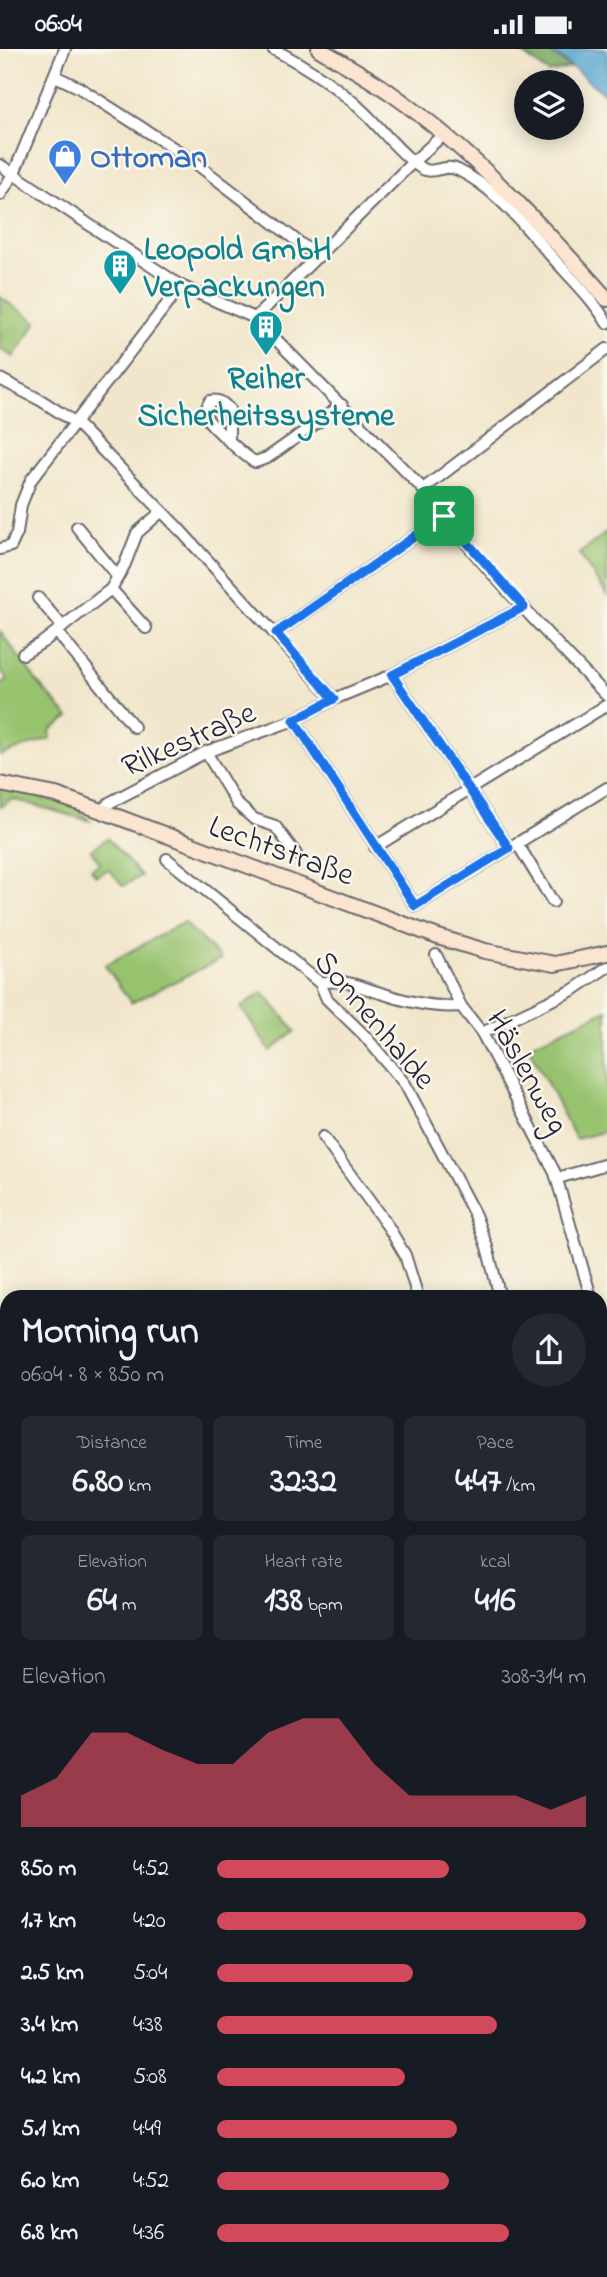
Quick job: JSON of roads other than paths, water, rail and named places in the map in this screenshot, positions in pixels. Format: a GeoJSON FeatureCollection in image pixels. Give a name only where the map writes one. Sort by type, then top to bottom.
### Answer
{"type":"FeatureCollection","features":[{"type":"Feature","properties":{"kind":"street"},"geometry":{"type":"LineString","coordinates":[[0,195],[14,173],[65,49]]}},
{"type":"Feature","properties":{"kind":"street"},"geometry":{"type":"LineString","coordinates":[[273,49],[337,89],[364,112],[413,162],[426,171],[452,167],[489,192],[579,287],[607,323]]}},
{"type":"Feature","properties":{"kind":"street"},"geometry":{"type":"LineString","coordinates":[[319,49],[392,94],[444,134],[531,216],[607,299]]}},
{"type":"Feature","properties":{"kind":"street"},"geometry":{"type":"LineString","coordinates":[[55,76],[78,87],[189,158],[317,257]]}},
{"type":"Feature","properties":{"kind":"street"},"geometry":{"type":"LineString","coordinates":[[255,317],[444,134]]}},
{"type":"Feature","properties":{"kind":"street"},"geometry":{"type":"LineString","coordinates":[[0,165],[181,286],[255,317],[423,488],[444,516],[524,607],[607,696]]}},
{"type":"Feature","properties":{"kind":"street"},"geometry":{"type":"LineString","coordinates":[[0,549],[11,546],[17,533],[21,505],[31,480],[181,286]]}},
{"type":"Feature","properties":{"kind":"street"},"geometry":{"type":"LineString","coordinates":[[423,488],[607,349]]}},
{"type":"Feature","properties":{"kind":"street"},"geometry":{"type":"LineString","coordinates":[[0,379],[76,423],[162,510],[334,699]]}},
{"type":"Feature","properties":{"kind":"street"},"geometry":{"type":"LineString","coordinates":[[229,440],[255,462],[267,458],[342,405]]}},
{"type":"Feature","properties":{"kind":"street"},"geometry":{"type":"LineString","coordinates":[[23,653],[60,630],[111,589],[125,564],[137,533],[162,510]]}},
{"type":"Feature","properties":{"kind":"street"},"geometry":{"type":"LineString","coordinates":[[276,633],[444,516]]}},
{"type":"Feature","properties":{"kind":"street"},"geometry":{"type":"LineString","coordinates":[[77,527],[117,576]]}},
{"type":"Feature","properties":{"kind":"street"},"geometry":{"type":"LineString","coordinates":[[111,589],[146,628]]}},
{"type":"Feature","properties":{"kind":"street"},"geometry":{"type":"LineString","coordinates":[[38,598],[134,727]]}},
{"type":"Feature","properties":{"kind":"street","name":"Rilkestraße"},"geometry":{"type":"LineString","coordinates":[[102,811],[109,803],[206,752],[294,720],[334,699],[392,675],[524,607]]}},
{"type":"Feature","properties":{"kind":"street"},"geometry":{"type":"LineString","coordinates":[[392,675],[553,902]]}},
{"type":"Feature","properties":{"kind":"street"},"geometry":{"type":"LineString","coordinates":[[375,847],[607,705]]}},
{"type":"Feature","properties":{"kind":"street"},"geometry":{"type":"LineString","coordinates":[[294,720],[415,906],[607,788]]}},
{"type":"Feature","properties":{"kind":"street"},"geometry":{"type":"LineString","coordinates":[[206,752],[237,804],[254,819],[275,826],[296,854]]}},
{"type":"Feature","properties":{"kind":"street","name":"Lechtstraße"},"geometry":{"type":"LineString","coordinates":[[0,784],[56,795],[438,937],[485,951],[555,964],[607,953]]}},
{"type":"Feature","properties":{"kind":"street","name":"Sonnenhalde"},"geometry":{"type":"LineString","coordinates":[[167,859],[320,983],[327,999],[364,1035],[405,1084],[475,1215],[497,1290]]}},
{"type":"Feature","properties":{"kind":"street","name":"Häslenweg"},"geometry":{"type":"LineString","coordinates":[[436,955],[461,1006],[482,1033],[558,1178],[589,1290]]}},
{"type":"Feature","properties":{"kind":"street"},"geometry":{"type":"LineString","coordinates":[[482,1033],[573,990],[607,967]]}},
{"type":"Feature","properties":{"kind":"street"},"geometry":{"type":"LineString","coordinates":[[320,983],[338,979],[388,996],[444,1007],[461,1006]]}},
{"type":"Feature","properties":{"kind":"street"},"geometry":{"type":"LineString","coordinates":[[323,1137],[400,1246],[416,1290]]}},
{"type":"Feature","properties":{"kind":"street"},"geometry":{"type":"LineString","coordinates":[[558,1178],[607,1164]]}},
{"type":"Feature","properties":{"kind":"water"},"geometry":{"type":"Polygon","coordinates":[[[549,49],[607,49],[607,96],[584,77],[584,70],[575,70],[549,49]]]}},
{"type":"Feature","properties":{"kind":"place","name":"Ottoman"},"geometry":{"type":"Point","coordinates":[65,186]}},
{"type":"Feature","properties":{"kind":"place","name":"Leopold GmbH Verpackungen"},"geometry":{"type":"Point","coordinates":[120,296]}},
{"type":"Feature","properties":{"kind":"place","name":"Reiher Sicherheitssysteme"},"geometry":{"type":"Point","coordinates":[266,357]}}]}
